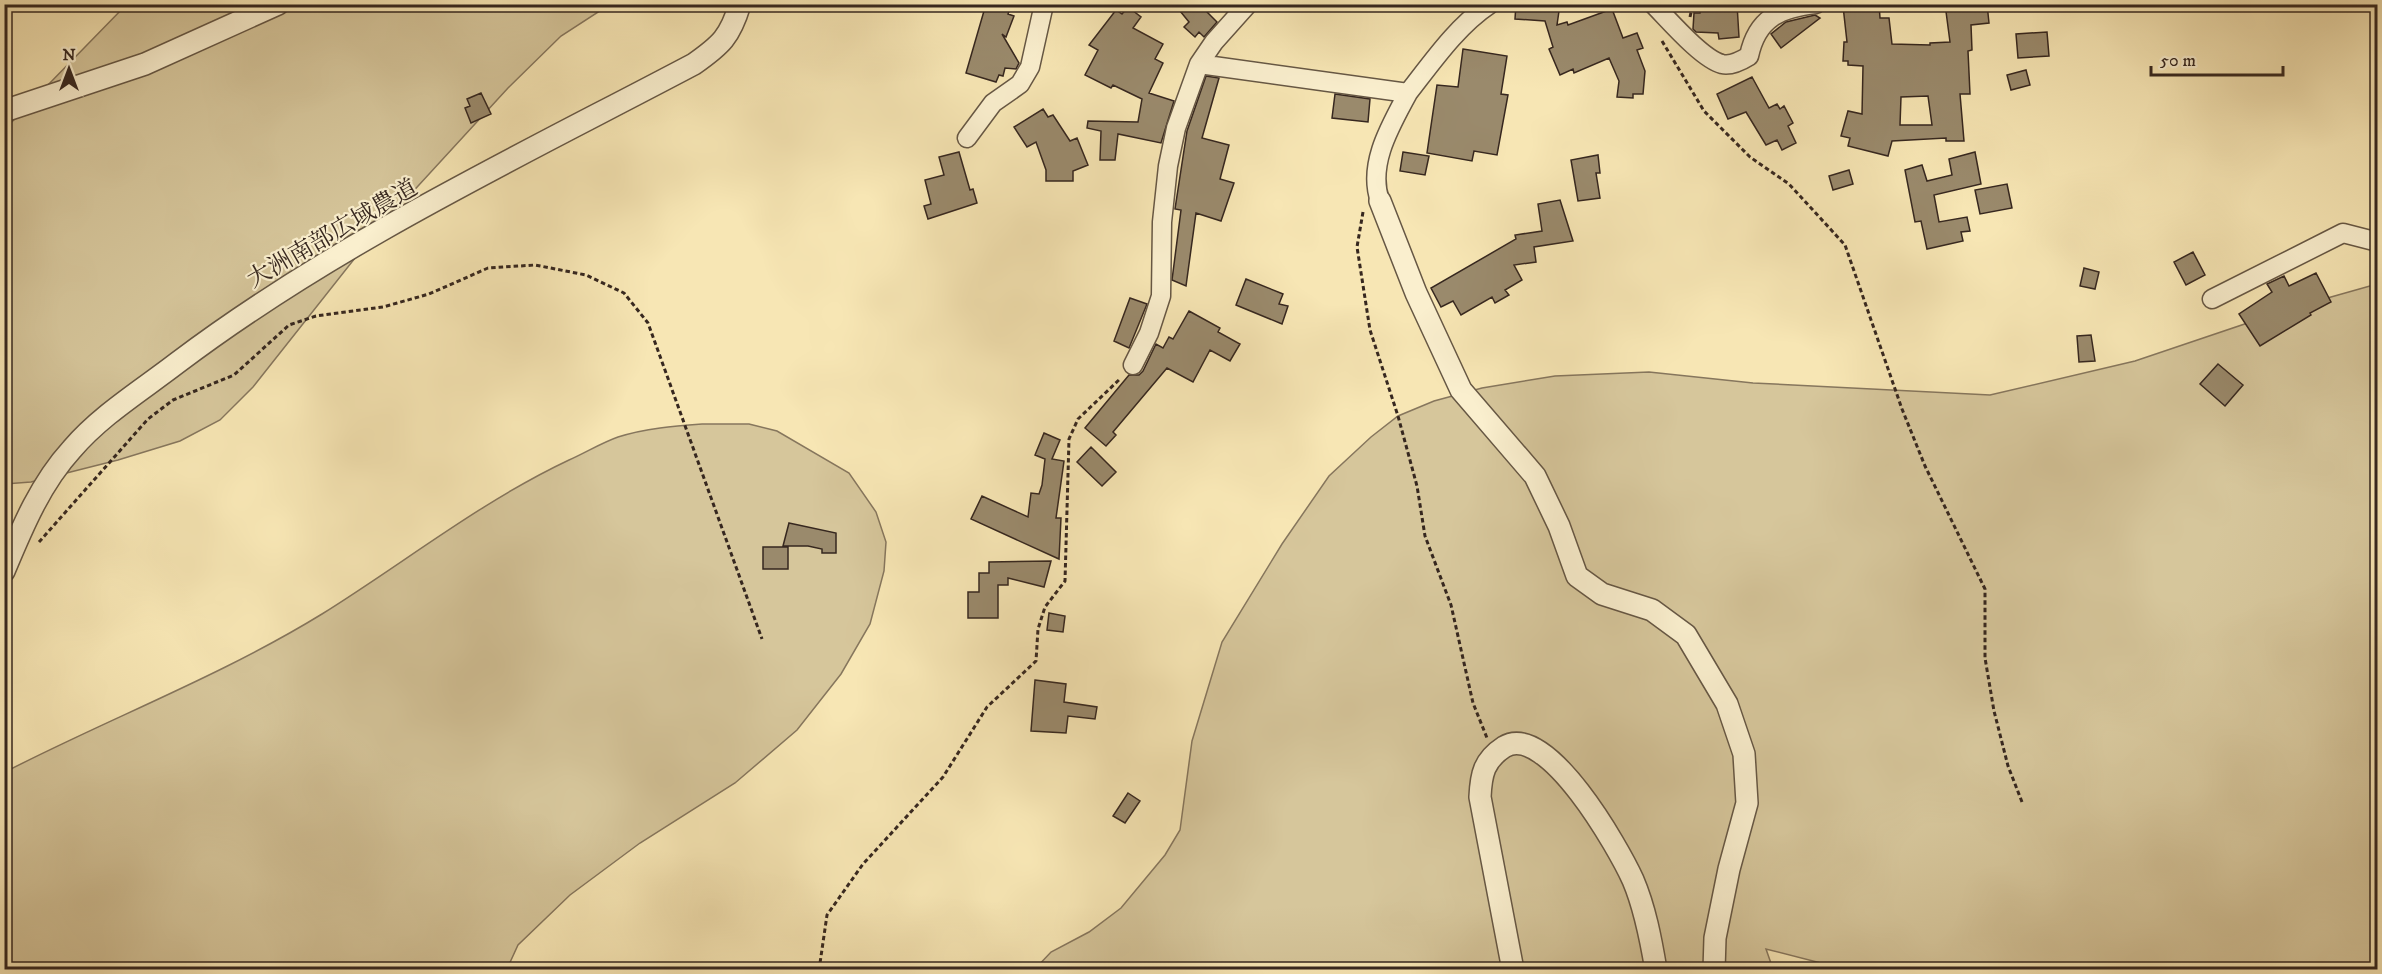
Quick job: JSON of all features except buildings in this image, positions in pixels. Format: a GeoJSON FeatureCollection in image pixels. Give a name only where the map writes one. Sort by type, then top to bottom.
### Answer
{"type":"FeatureCollection","features":[{"type":"Feature","properties":{"kind":"street"},"geometry":{"type":"LineString","coordinates":[[4,111],[145,64],[278,4]]}},
{"type":"Feature","properties":{"kind":"street","name":"大洲南部広域農道"},"geometry":{"type":"LineString","coordinates":[[4,571],[25,521],[52,473],[72,448],[100,422],[257,306],[328,261],[694,64],[721,45],[735,20],[740,4]]}},
{"type":"Feature","properties":{"kind":"street"},"geometry":{"type":"LineString","coordinates":[[967,138],[993,103],[1020,84],[1030,67],[1044,4]]}},
{"type":"Feature","properties":{"kind":"street"},"geometry":{"type":"LineString","coordinates":[[1133,365],[1149,333],[1161,296],[1162,222],[1168,166],[1176,128],[1199,64],[1214,42],[1248,4]]}},
{"type":"Feature","properties":{"kind":"street"},"geometry":{"type":"LineString","coordinates":[[1490,4],[1475,14],[1448,43],[1408,93],[1391,126],[1378,160],[1375,188],[1416,293],[1461,390],[1535,476],[1559,526],[1577,576],[1602,594],[1652,610],[1686,635],[1727,704],[1744,754],[1747,803],[1729,869],[1715,938],[1714,969]]}},
{"type":"Feature","properties":{"kind":"street"},"geometry":{"type":"LineString","coordinates":[[1658,10],[1707,56],[1722,64],[1737,63],[1749,56],[1752,39],[1762,25],[1775,15],[1793,7],[1816,4]]}},
{"type":"Feature","properties":{"kind":"street"},"geometry":{"type":"LineString","coordinates":[[1199,64],[1408,93]]}},
{"type":"Feature","properties":{"kind":"street"},"geometry":{"type":"LineString","coordinates":[[2212,299],[2343,232],[2378,242]]}},
{"type":"Feature","properties":{"kind":"street"},"geometry":{"type":"LineString","coordinates":[[1513,969],[1480,797],[1481,771],[1493,754],[1510,744],[1532,746],[1563,771],[1603,823],[1634,881],[1651,936],[1656,969]]}},
{"type":"Feature","properties":{"kind":"path"},"geometry":{"type":"LineString","coordinates":[[1658,10],[1659,36],[1704,111],[1750,156],[1789,184],[1845,245],[1902,409],[1925,466],[1985,589],[1985,658],[1994,711],[2008,765],[2022,802]]}},
{"type":"Feature","properties":{"kind":"path"},"geometry":{"type":"LineString","coordinates":[[1380,201],[1363,212],[1357,247],[1370,330],[1398,416],[1417,486],[1425,536],[1451,605],[1473,703],[1493,754]]}},
{"type":"Feature","properties":{"kind":"path"},"geometry":{"type":"LineString","coordinates":[[35,549],[40,540],[148,419],[173,400],[234,375],[289,326],[316,316],[384,306],[429,294],[488,268],[535,265],[586,275],[624,293],[648,323],[762,639]]}},
{"type":"Feature","properties":{"kind":"path"},"geometry":{"type":"LineString","coordinates":[[819,969],[827,915],[863,864],[943,777],[987,707],[1036,661],[1038,629],[1045,607],[1065,580],[1069,439],[1078,419],[1104,397],[1133,365]]}},
{"type":"Feature","properties":{"kind":"shaded area"},"geometry":{"type":"Polygon","coordinates":[[[126,5],[609,5],[561,36],[508,88],[374,234],[253,387],[220,420],[180,441],[118,460],[31,482],[5,484],[4,130],[126,5]]]}},
{"type":"Feature","properties":{"kind":"shaded area"},"geometry":{"type":"Polygon","coordinates":[[[2377,284],[2377,969],[1848,970],[1766,949],[1773,969],[1034,970],[1051,952],[1089,932],[1121,908],[1165,855],[1180,830],[1192,741],[1222,642],[1282,544],[1329,476],[1371,437],[1398,416],[1434,401],[1482,388],[1555,376],[1649,372],[1753,383],[1990,395],[2135,361],[2292,308],[2377,284]]]}},
{"type":"Feature","properties":{"kind":"shaded area"},"geometry":{"type":"Polygon","coordinates":[[[703,424],[749,424],[777,431],[849,473],[876,512],[886,542],[884,571],[870,624],[841,674],[797,730],[735,783],[640,843],[570,895],[518,945],[507,969],[5,970],[5,772],[205,677],[284,636],[322,614],[504,495],[605,442],[639,431],[703,424]]]}}]}
